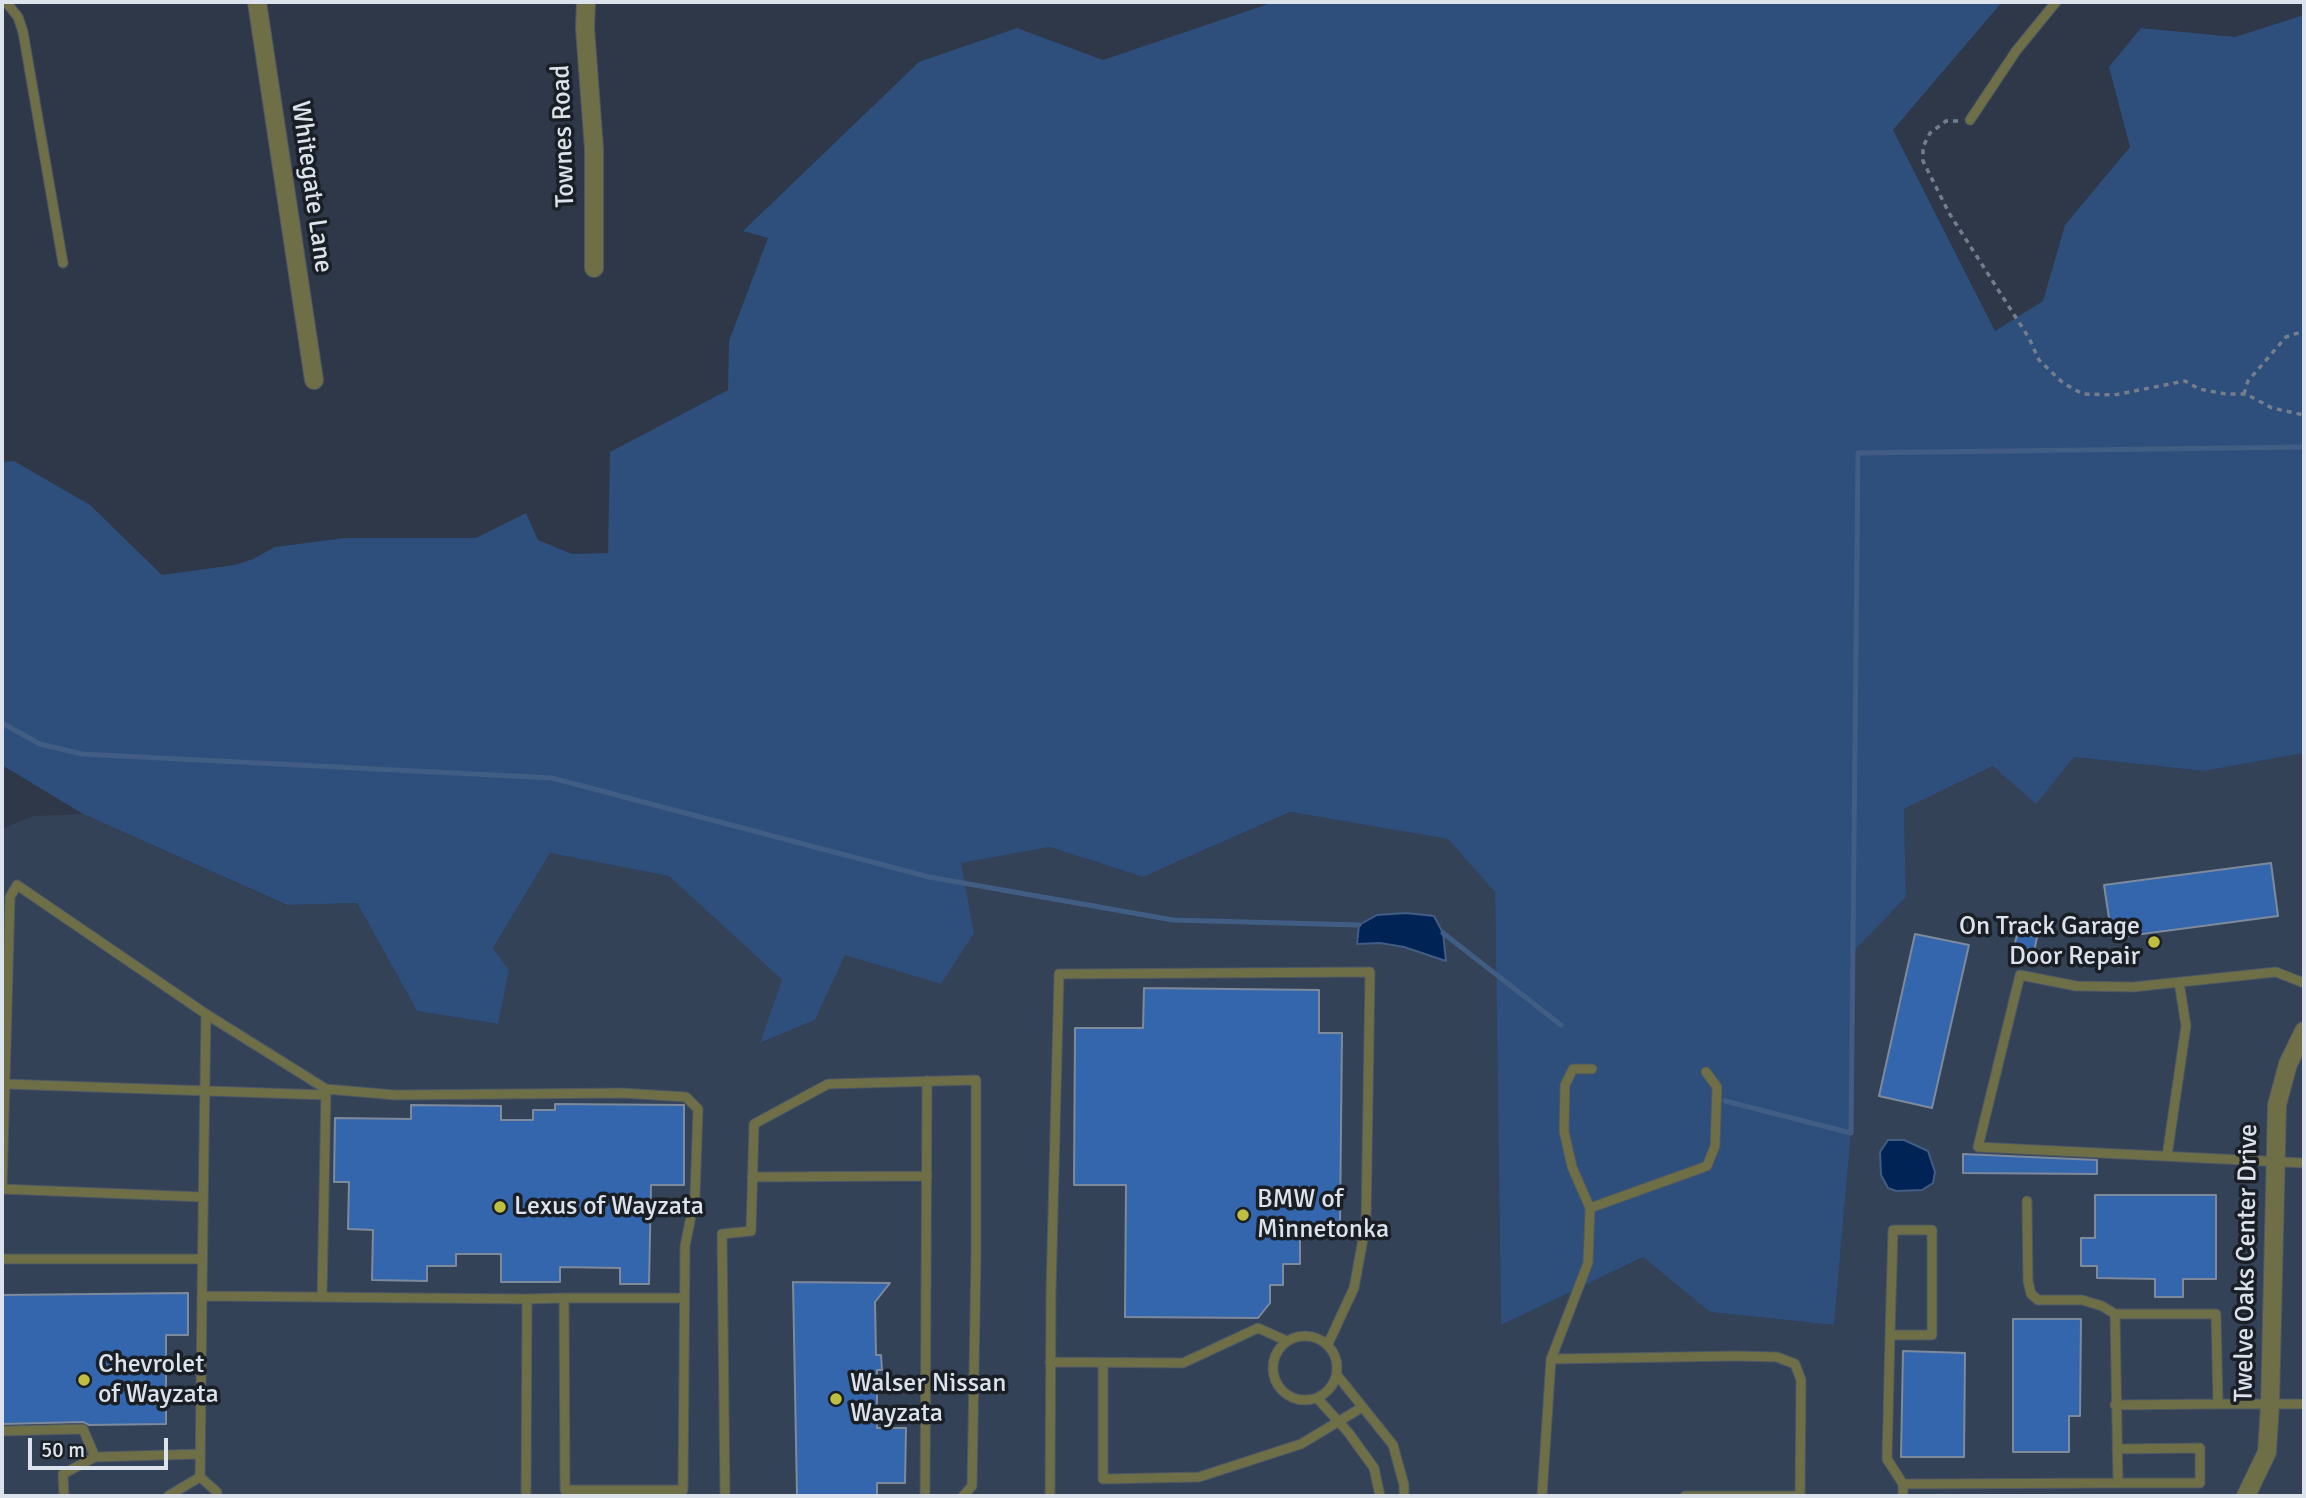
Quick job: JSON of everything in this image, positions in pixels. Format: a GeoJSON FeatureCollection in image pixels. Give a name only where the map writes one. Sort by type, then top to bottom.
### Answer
{"type":"FeatureCollection","features":[{"type":"Feature","properties":{"kind":"street","name":"Whitegate Lane"},"geometry":{"type":"LineString","coordinates":[[257,2],[313,380]]}},
{"type":"Feature","properties":{"kind":"street","name":"Townes Road"},"geometry":{"type":"LineString","coordinates":[[586,2],[585,28],[594,149],[594,268]]}},
{"type":"Feature","properties":{"kind":"street","name":"Twelve Oaks Center Drive"},"geometry":{"type":"LineString","coordinates":[[2246,1496],[2267,1452],[2277,1105],[2288,1064],[2304,1031]]}},
{"type":"Feature","properties":{"kind":"lane"},"geometry":{"type":"LineString","coordinates":[[6,2],[18,17],[23,32],[62,263]]}},
{"type":"Feature","properties":{"kind":"lane"},"geometry":{"type":"LineString","coordinates":[[1970,120],[2016,51],[2056,2]]}},
{"type":"Feature","properties":{"kind":"lane"},"geometry":{"type":"LineString","coordinates":[[203,1197],[2,1189],[10,897],[17,885],[326,1092]]}},
{"type":"Feature","properties":{"kind":"lane"},"geometry":{"type":"LineString","coordinates":[[1050,1496],[1050,1362],[1059,974],[1370,972],[1366,1223],[1354,1287],[1328,1344]]}},
{"type":"Feature","properties":{"kind":"lane"},"geometry":{"type":"LineString","coordinates":[[2304,983],[2276,972],[2133,987],[2077,986],[2020,975],[1978,1147],[2304,1163]]}},
{"type":"Feature","properties":{"kind":"lane"},"geometry":{"type":"LineString","coordinates":[[2168,1156],[2186,1026],[2179,982]]}},
{"type":"Feature","properties":{"kind":"lane"},"geometry":{"type":"LineString","coordinates":[[206,1014],[200,1477],[217,1496]]}},
{"type":"Feature","properties":{"kind":"lane"},"geometry":{"type":"LineString","coordinates":[[1542,1496],[1551,1359],[1588,1263],[1590,1208],[1572,1167],[1564,1131],[1565,1084],[1573,1069],[1591,1069]]}},
{"type":"Feature","properties":{"kind":"lane"},"geometry":{"type":"LineString","coordinates":[[1590,1208],[1707,1166],[1716,1146],[1717,1087],[1706,1072]]}},
{"type":"Feature","properties":{"kind":"lane"},"geometry":{"type":"LineString","coordinates":[[725,1496],[722,1234],[751,1231],[754,1124],[828,1084],[976,1080],[972,1486],[963,1496]]}},
{"type":"Feature","properties":{"kind":"lane"},"geometry":{"type":"LineString","coordinates":[[925,1496],[927,1081]]}},
{"type":"Feature","properties":{"kind":"lane"},"geometry":{"type":"LineString","coordinates":[[5,1084],[395,1095],[622,1093],[686,1097],[698,1108],[695,1196],[685,1246],[683,1490],[565,1490],[564,1298]]}},
{"type":"Feature","properties":{"kind":"lane"},"geometry":{"type":"LineString","coordinates":[[322,1297],[326,1092]]}},
{"type":"Feature","properties":{"kind":"lane"},"geometry":{"type":"LineString","coordinates":[[752,1177],[927,1176]]}},
{"type":"Feature","properties":{"kind":"lane"},"geometry":{"type":"LineString","coordinates":[[2027,1201],[2028,1281],[2031,1294],[2038,1300],[2082,1300],[2102,1306],[2115,1314],[2216,1314],[2218,1404]]}},
{"type":"Feature","properties":{"kind":"lane"},"geometry":{"type":"LineString","coordinates":[[1890,1335],[1932,1335],[1932,1230],[1893,1230],[1890,1335],[1887,1459],[1903,1484],[1903,1496]]}},
{"type":"Feature","properties":{"kind":"lane"},"geometry":{"type":"LineString","coordinates":[[2,1259],[202,1259]]}},
{"type":"Feature","properties":{"kind":"lane"},"geometry":{"type":"LineString","coordinates":[[202,1296],[684,1298]]}},
{"type":"Feature","properties":{"kind":"lane"},"geometry":{"type":"LineString","coordinates":[[526,1496],[527,1299]]}},
{"type":"Feature","properties":{"kind":"lane"},"geometry":{"type":"LineString","coordinates":[[2115,1314],[2118,1483]]}},
{"type":"Feature","properties":{"kind":"lane"},"geometry":{"type":"LineString","coordinates":[[1050,1362],[1183,1363],[1258,1328],[1287,1340]]}},
{"type":"Feature","properties":{"kind":"lane"},"geometry":{"type":"LineString","coordinates":[[1308,1335],[1328,1344],[1335,1353],[1338,1364],[1333,1385],[1326,1393],[1317,1398],[1296,1399],[1279,1387],[1273,1367],[1279,1348],[1287,1340],[1308,1335]]}},
{"type":"Feature","properties":{"kind":"lane"},"geometry":{"type":"LineString","coordinates":[[1551,1359],[1737,1356],[1777,1357],[1795,1364],[1801,1380],[1800,1495],[1685,1496]]}},
{"type":"Feature","properties":{"kind":"lane"},"geometry":{"type":"LineString","coordinates":[[1104,1363],[1103,1479],[1199,1477],[1301,1444],[1361,1408]]}},
{"type":"Feature","properties":{"kind":"lane"},"geometry":{"type":"LineString","coordinates":[[1337,1375],[1392,1445],[1404,1485],[1404,1496]]}},
{"type":"Feature","properties":{"kind":"lane"},"geometry":{"type":"LineString","coordinates":[[1317,1398],[1374,1468],[1380,1496]]}},
{"type":"Feature","properties":{"kind":"lane"},"geometry":{"type":"LineString","coordinates":[[2115,1405],[2304,1404]]}},
{"type":"Feature","properties":{"kind":"lane"},"geometry":{"type":"LineString","coordinates":[[2,1431],[83,1429],[95,1457]]}},
{"type":"Feature","properties":{"kind":"lane"},"geometry":{"type":"LineString","coordinates":[[1903,1484],[2200,1483],[2200,1448],[2117,1449]]}},
{"type":"Feature","properties":{"kind":"lane"},"geometry":{"type":"LineString","coordinates":[[64,1496],[63,1474],[95,1457],[200,1454]]}},
{"type":"Feature","properties":{"kind":"lane"},"geometry":{"type":"LineString","coordinates":[[168,1496],[200,1477]]}},
{"type":"Feature","properties":{"kind":"path"},"geometry":{"type":"LineString","coordinates":[[1970,120],[1946,121],[1930,133],[1923,147],[1923,161],[1949,213],[2029,338],[2039,360],[2063,383],[2083,394],[2114,395],[2185,381],[2199,389],[2244,394],[2272,408],[2304,415]]}},
{"type":"Feature","properties":{"kind":"path"},"geometry":{"type":"LineString","coordinates":[[2244,394],[2248,381],[2286,337],[2301,332],[2304,334]]}},
{"type":"Feature","properties":{"kind":"path"},"geometry":{"type":"LineString","coordinates":[[2304,365],[2304,372]]}},
{"type":"Feature","properties":{"kind":"shaded area"},"geometry":{"type":"Polygon","coordinates":[[[1274,2],[2002,2],[1893,130],[1995,331],[2043,301],[2065,225],[2130,147],[2109,67],[2141,28],[2235,37],[2304,15],[2304,753],[2204,771],[2074,757],[2036,804],[1993,766],[1904,809],[1906,897],[1852,953],[1851,1133],[1834,1325],[1710,1312],[1643,1257],[1501,1325],[1495,892],[1448,839],[1290,812],[1143,877],[1050,847],[961,863],[974,933],[941,984],[845,955],[815,1020],[760,1043],[782,980],[669,876],[550,853],[493,948],[509,970],[498,1024],[417,1011],[357,903],[287,905],[83,814],[2,765],[2,462],[14,461],[90,505],[162,575],[235,565],[275,547],[345,538],[476,538],[526,513],[538,540],[572,554],[608,553],[610,452],[728,390],[729,341],[768,238],[743,231],[919,62],[1017,28],[1103,60],[1274,2]]]}},
{"type":"Feature","properties":{"kind":"shaded area"},"geometry":{"type":"Polygon","coordinates":[[[2304,753],[2304,1496],[2,1496],[2,829],[33,816],[83,814],[286,905],[357,903],[417,1011],[497,1024],[509,970],[493,948],[550,853],[669,876],[782,980],[761,1043],[815,1020],[845,955],[974,933],[960,863],[1050,847],[1143,877],[1290,812],[1448,839],[1495,891],[1501,1324],[1643,1257],[1710,1312],[1834,1325],[1851,1133],[1852,953],[1906,897],[1904,809],[1993,766],[2074,757],[2204,771],[2304,753]]]}},
{"type":"Feature","properties":{"kind":"shaded area"},"geometry":{"type":"Polygon","coordinates":[[[1406,913],[1434,916],[1443,933],[1446,961],[1404,947],[1380,943],[1357,944],[1359,925],[1377,915],[1406,913]]]}},
{"type":"Feature","properties":{"kind":"shaded area"},"geometry":{"type":"Polygon","coordinates":[[[1888,1140],[1904,1140],[1928,1151],[1935,1172],[1933,1183],[1922,1190],[1896,1191],[1888,1188],[1881,1175],[1880,1152],[1888,1140]]]}},
{"type":"Feature","properties":{"kind":"building"},"geometry":{"type":"Polygon","coordinates":[[[2271,863],[2278,916],[2112,938],[2104,885],[2271,863]]]}},
{"type":"Feature","properties":{"kind":"building"},"geometry":{"type":"Polygon","coordinates":[[[2018,932],[2037,937],[2034,952],[2014,946],[2018,932]]]}},
{"type":"Feature","properties":{"kind":"building"},"geometry":{"type":"Polygon","coordinates":[[[1915,934],[1969,945],[1932,1108],[1879,1096],[1915,934]]]}},
{"type":"Feature","properties":{"kind":"building"},"geometry":{"type":"Polygon","coordinates":[[[1144,988],[1319,990],[1319,1033],[1342,1033],[1340,1223],[1327,1223],[1327,1231],[1300,1231],[1300,1264],[1283,1264],[1283,1285],[1270,1285],[1270,1303],[1258,1318],[1125,1317],[1126,1185],[1074,1185],[1075,1028],[1143,1028],[1144,988]]]}},
{"type":"Feature","properties":{"kind":"building","name":"Lexus of Wayzata"},"geometry":{"type":"Polygon","coordinates":[[[555,1104],[684,1105],[684,1185],[651,1185],[649,1284],[620,1284],[620,1268],[560,1267],[560,1282],[501,1282],[501,1254],[456,1254],[456,1266],[427,1266],[427,1281],[372,1280],[373,1230],[348,1229],[349,1182],[334,1182],[335,1118],[411,1119],[411,1105],[501,1106],[501,1120],[533,1120],[533,1110],[555,1110],[555,1104]]]}},
{"type":"Feature","properties":{"kind":"building"},"geometry":{"type":"Polygon","coordinates":[[[1963,1154],[2097,1160],[2097,1174],[1963,1173],[1963,1154]]]}},
{"type":"Feature","properties":{"kind":"building"},"geometry":{"type":"Polygon","coordinates":[[[2095,1195],[2216,1195],[2216,1279],[2183,1279],[2183,1297],[2155,1297],[2155,1279],[2097,1278],[2097,1266],[2081,1266],[2081,1238],[2095,1238],[2095,1195]]]}},
{"type":"Feature","properties":{"kind":"building","name":"Walser Nissan Wayzata"},"geometry":{"type":"Polygon","coordinates":[[[793,1282],[890,1283],[875,1302],[876,1355],[881,1355],[882,1370],[877,1370],[877,1428],[906,1428],[905,1483],[877,1483],[877,1496],[797,1496],[793,1282]]]}},
{"type":"Feature","properties":{"kind":"building","name":"Chevrolet of Wayzata"},"geometry":{"type":"Polygon","coordinates":[[[188,1293],[188,1335],[166,1335],[166,1424],[2,1424],[2,1295],[188,1293]]]}},
{"type":"Feature","properties":{"kind":"building"},"geometry":{"type":"Polygon","coordinates":[[[2013,1319],[2081,1319],[2080,1416],[2069,1416],[2069,1452],[2013,1452],[2013,1319]]]}},
{"type":"Feature","properties":{"kind":"building"},"geometry":{"type":"Polygon","coordinates":[[[1903,1351],[1965,1353],[1964,1457],[1901,1457],[1903,1351]]]}},
{"type":"Feature","properties":{"kind":"waterway"},"geometry":{"type":"LineString","coordinates":[[1725,1101],[1851,1133],[1858,453],[2304,447]]}},
{"type":"Feature","properties":{"kind":"waterway"},"geometry":{"type":"LineString","coordinates":[[2,723],[40,744],[82,754],[552,778],[929,877],[1173,920],[1359,925]]}},
{"type":"Feature","properties":{"kind":"waterway"},"geometry":{"type":"LineString","coordinates":[[1443,933],[1561,1025]]}},
{"type":"Feature","properties":{"kind":"place","name":"On Track Garage Door Repair"},"geometry":{"type":"Point","coordinates":[2154,942]}},
{"type":"Feature","properties":{"kind":"place","name":"Lexus of Wayzata"},"geometry":{"type":"Point","coordinates":[500,1207]}},
{"type":"Feature","properties":{"kind":"place","name":"BMW of Minnetonka"},"geometry":{"type":"Point","coordinates":[1243,1215]}},
{"type":"Feature","properties":{"kind":"place","name":"Chevrolet of Wayzata"},"geometry":{"type":"Point","coordinates":[84,1380]}},
{"type":"Feature","properties":{"kind":"place","name":"Walser Nissan Wayzata"},"geometry":{"type":"Point","coordinates":[836,1399]}}]}
